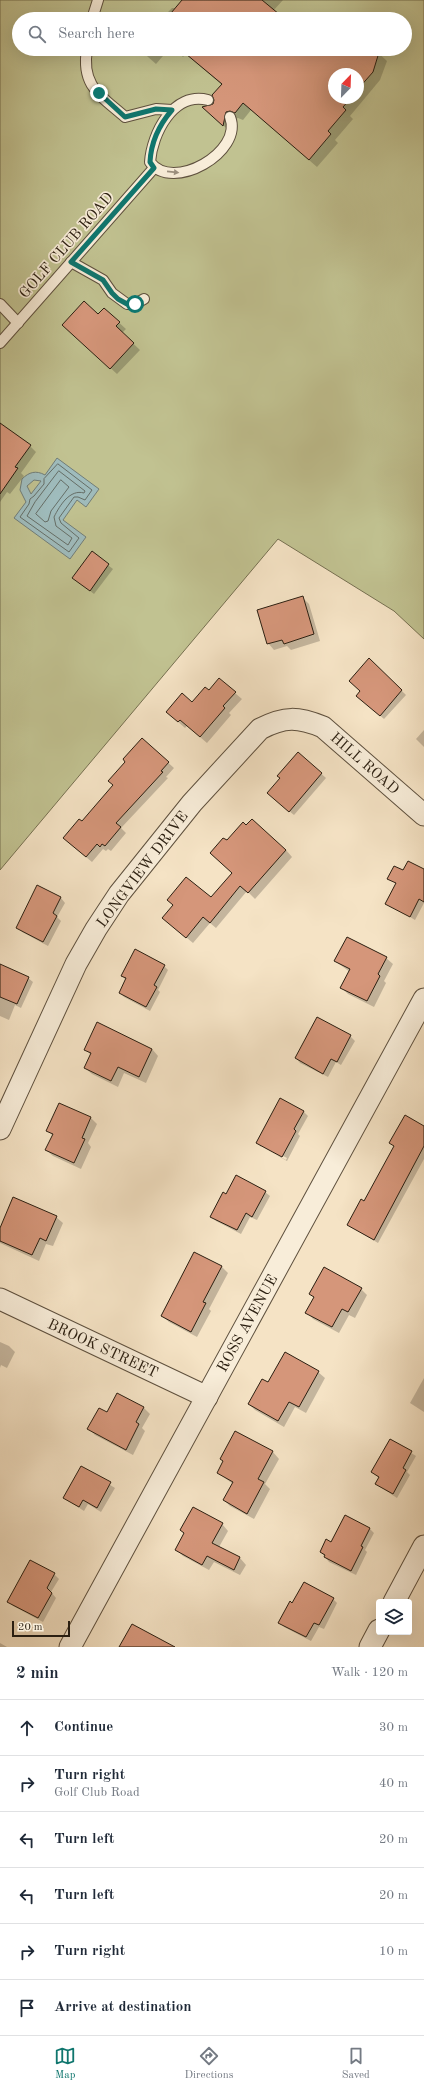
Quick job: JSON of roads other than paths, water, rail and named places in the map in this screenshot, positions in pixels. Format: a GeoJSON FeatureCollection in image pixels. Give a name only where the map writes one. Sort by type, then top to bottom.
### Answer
{"type":"FeatureCollection","features":[{"type":"Feature","properties":{"kind":"street","name":"LONGVIEW DRIVE"},"geometry":{"type":"LineString","coordinates":[[0,1129],[76,964],[96,929],[119,894],[192,803],[260,729],[274,722],[289,719],[306,720],[324,727]]}},
{"type":"Feature","properties":{"kind":"street","name":"HILL ROAD"},"geometry":{"type":"LineString","coordinates":[[324,727],[424,815]]}},
{"type":"Feature","properties":{"kind":"street","name":"ROSS AVENUE"},"geometry":{"type":"LineString","coordinates":[[70,1647],[424,999]]}},
{"type":"Feature","properties":{"kind":"street","name":"BROOK STREET"},"geometry":{"type":"LineString","coordinates":[[0,1299],[207,1397]]}},
{"type":"Feature","properties":{"kind":"street"},"geometry":{"type":"LineString","coordinates":[[396,1599],[424,1546]]}},
{"type":"Feature","properties":{"kind":"street"},"geometry":{"type":"LineString","coordinates":[[370,1647],[376,1635]]}},
{"type":"Feature","properties":{"kind":"lane"},"geometry":{"type":"LineString","coordinates":[[94,12],[98,0]]}},
{"type":"Feature","properties":{"kind":"lane"},"geometry":{"type":"LineString","coordinates":[[86,56],[85,71],[90,82],[125,117],[156,109],[172,110]]}},
{"type":"Feature","properties":{"kind":"lane"},"geometry":{"type":"LineString","coordinates":[[208,100],[189,101],[172,110],[163,121],[152,145],[150,162],[154,168],[168,172],[182,173],[205,164],[219,153],[230,140],[233,130],[230,117]]}},
{"type":"Feature","properties":{"kind":"lane","name":"GOLF CLUB ROAD"},"geometry":{"type":"LineString","coordinates":[[0,343],[154,168]]}},
{"type":"Feature","properties":{"kind":"lane"},"geometry":{"type":"LineString","coordinates":[[71,262],[103,280],[112,293],[127,304],[135,304],[144,299]]}},
{"type":"Feature","properties":{"kind":"lane"},"geometry":{"type":"LineString","coordinates":[[0,304],[18,323]]}},
{"type":"Feature","properties":{"kind":"water"},"geometry":{"type":"Polygon","coordinates":[[[57,458],[99,489],[86,507],[77,500],[63,520],[86,537],[70,559],[14,518],[26,502],[20,490],[22,479],[33,472],[45,475],[57,458]],[[34,480],[27,486],[31,494],[41,481],[34,480]]]}}]}
